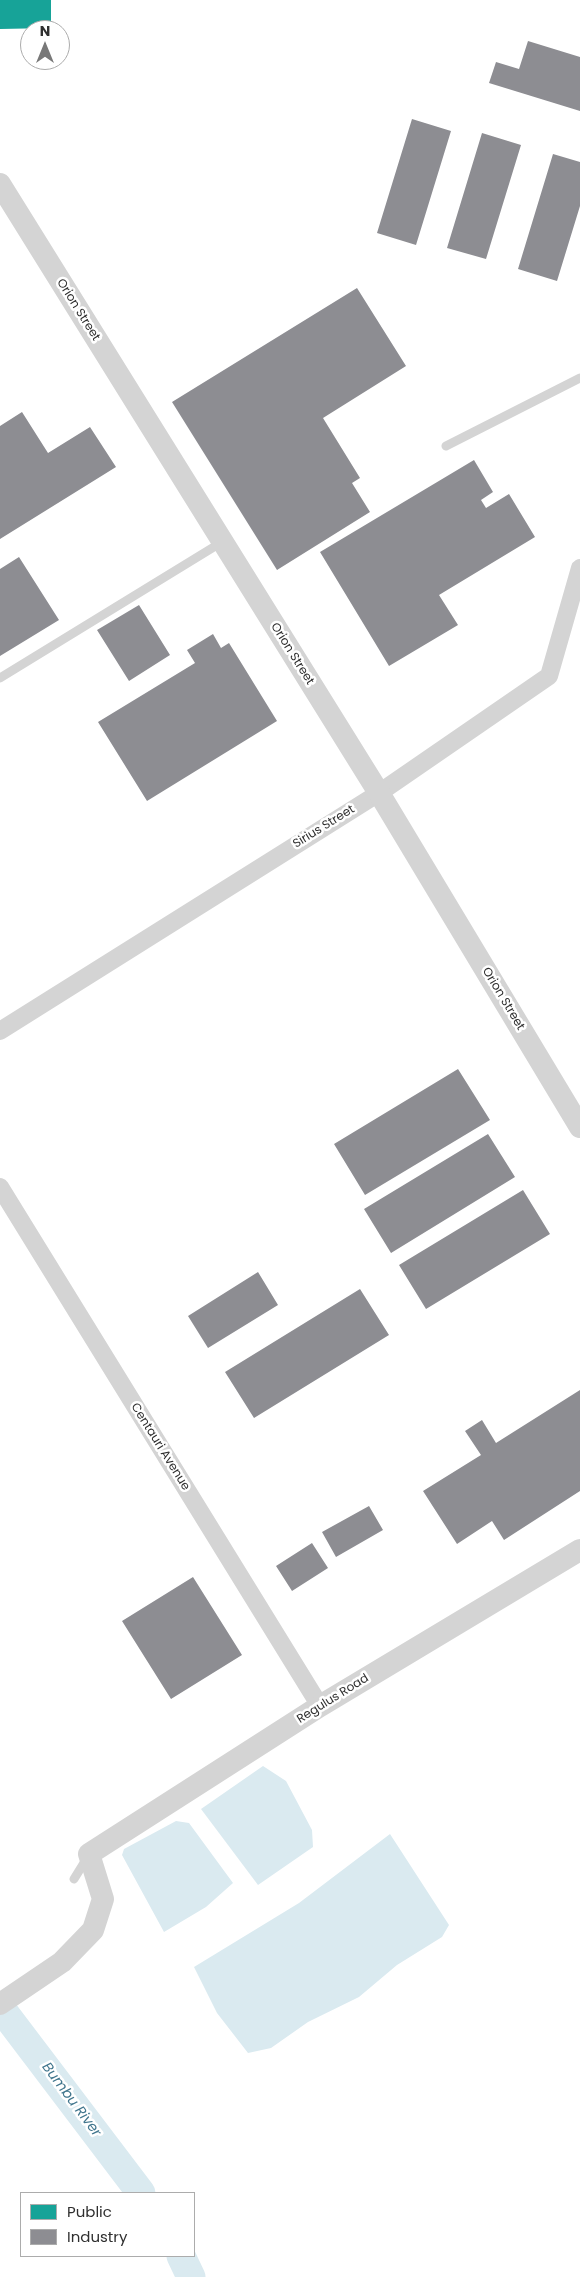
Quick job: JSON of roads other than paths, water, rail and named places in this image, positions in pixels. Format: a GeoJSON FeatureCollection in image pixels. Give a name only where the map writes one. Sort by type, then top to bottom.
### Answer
{"type":"FeatureCollection","features":[{"type":"Feature","properties":{"kind":"street","name":"Orion Street"},"geometry":{"type":"LineString","coordinates":[[0,184],[379,793],[580,1127]]}},
{"type":"Feature","properties":{"kind":"street","name":"Sirius Street"},"geometry":{"type":"LineString","coordinates":[[0,1031],[379,793],[549,676],[580,568]]}},
{"type":"Feature","properties":{"kind":"street","name":"Centauri Avenue"},"geometry":{"type":"LineString","coordinates":[[0,1187],[320,1706]]}},
{"type":"Feature","properties":{"kind":"street","name":"Regulus Road"},"geometry":{"type":"LineString","coordinates":[[90,1854],[320,1706],[580,1550]]}},
{"type":"Feature","properties":{"kind":"street"},"geometry":{"type":"LineString","coordinates":[[0,2004],[62,1962],[93,1930],[103,1899],[90,1854]]}},
{"type":"Feature","properties":{"kind":"lane"},"geometry":{"type":"LineString","coordinates":[[446,446],[580,378]]}},
{"type":"Feature","properties":{"kind":"lane"},"geometry":{"type":"LineString","coordinates":[[0,678],[223,542]]}},
{"type":"Feature","properties":{"kind":"lane"},"geometry":{"type":"LineString","coordinates":[[74,1879],[90,1854]]}},
{"type":"Feature","properties":{"kind":"waterway","name":"Bumbu River"},"geometry":{"type":"LineString","coordinates":[[0,2007],[140,2192]]}},
{"type":"Feature","properties":{"kind":"waterway","name":"Bumbu River"},"geometry":{"type":"LineString","coordinates":[[181,2257],[191,2277]]}}]}
